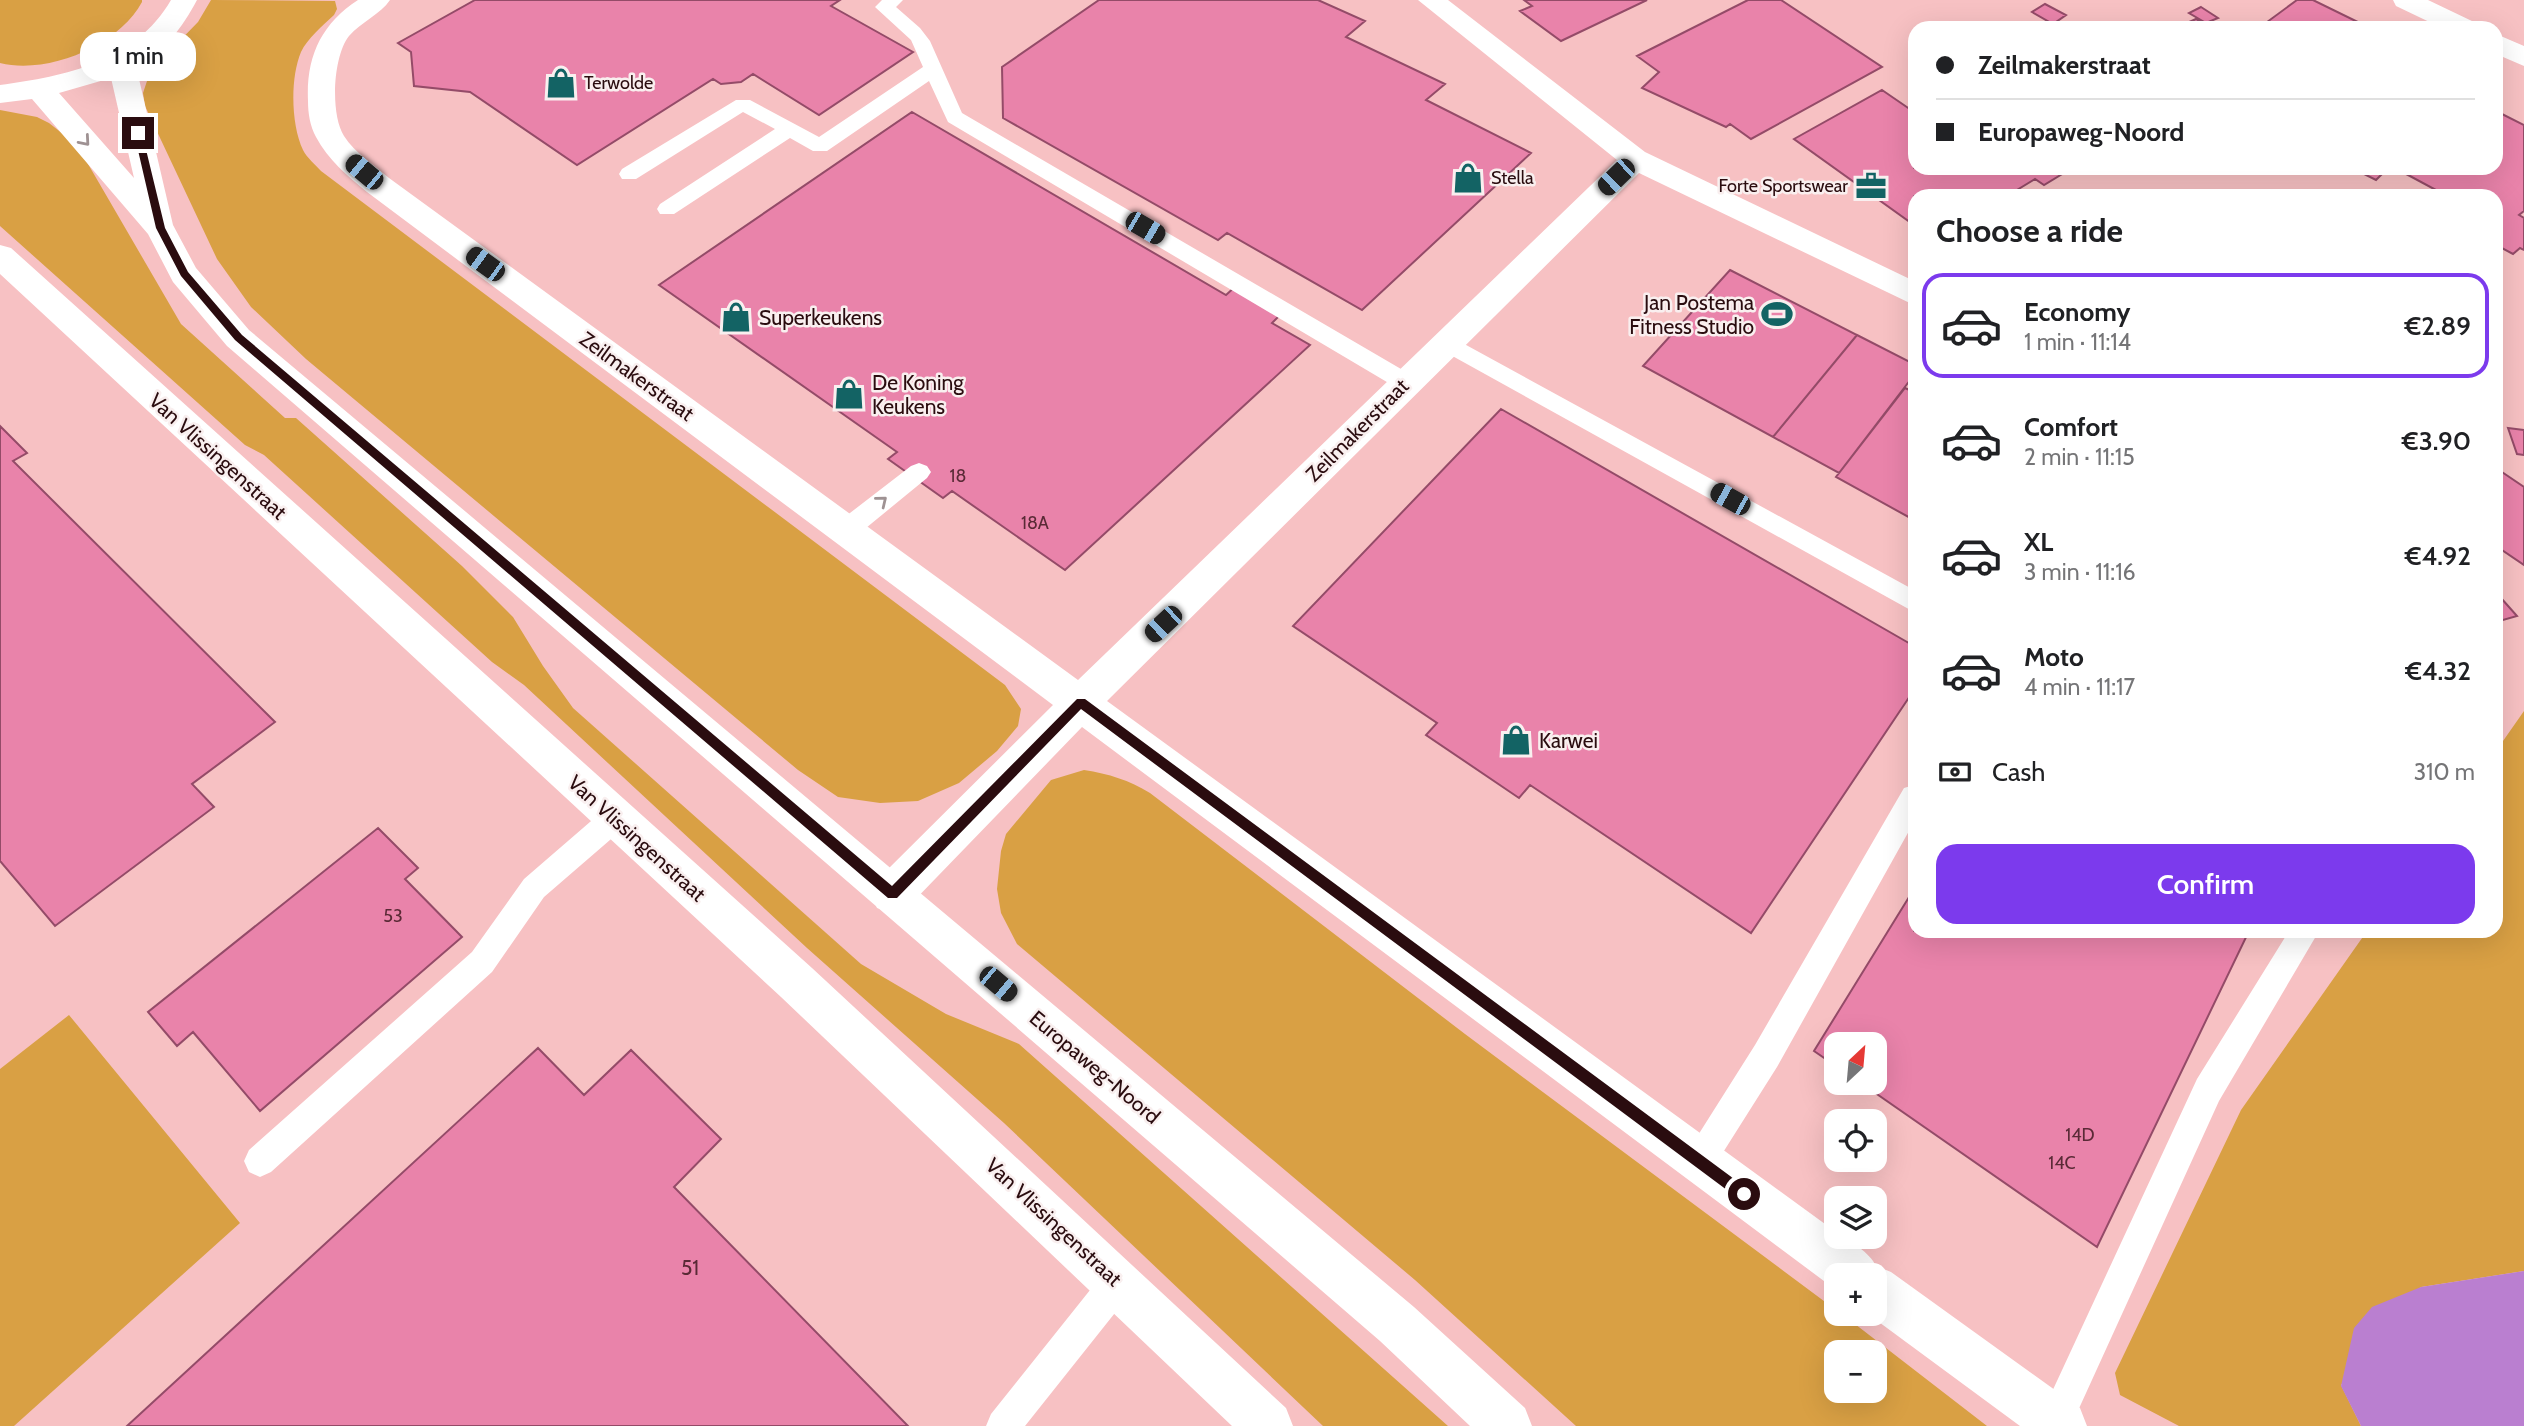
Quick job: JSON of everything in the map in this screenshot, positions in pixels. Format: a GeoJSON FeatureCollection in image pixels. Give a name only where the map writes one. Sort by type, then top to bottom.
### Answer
{"type":"FeatureCollection","features":[{"type":"Feature","properties":{"kind":"street"},"geometry":{"type":"LineString","coordinates":[[0,94],[40,90],[82,79],[121,62],[154,40],[177,16],[184,0]]}},
{"type":"Feature","properties":{"kind":"street","name":"Zeilmakerstraat"},"geometry":{"type":"LineString","coordinates":[[377,0],[341,27],[328,47],[322,90],[325,128],[331,139],[378,185],[1838,1263]]}},
{"type":"Feature","properties":{"kind":"street"},"geometry":{"type":"LineString","coordinates":[[1432,0],[1635,159],[1908,291]]}},
{"type":"Feature","properties":{"kind":"street"},"geometry":{"type":"LineString","coordinates":[[2406,0],[2450,21]]}},
{"type":"Feature","properties":{"kind":"street"},"geometry":{"type":"LineString","coordinates":[[2503,46],[2524,57]]}},
{"type":"Feature","properties":{"kind":"street","name":"Europaweg-Noord"},"geometry":{"type":"LineString","coordinates":[[121,62],[160,228]]}},
{"type":"Feature","properties":{"kind":"street","name":"Europaweg-Noord"},"geometry":{"type":"LineString","coordinates":[[40,90],[160,228],[184,274],[238,338],[1386,1315],[1507,1426]]}},
{"type":"Feature","properties":{"kind":"street","name":"Zeilmakerstraat"},"geometry":{"type":"LineString","coordinates":[[892,894],[1081,702],[1635,159]]}},
{"type":"Feature","properties":{"kind":"street","name":"Van Vlissingenstraat"},"geometry":{"type":"LineString","coordinates":[[0,256],[807,992],[1268,1426]]}},
{"type":"Feature","properties":{"kind":"street"},"geometry":{"type":"LineString","coordinates":[[1887,1298],[2059,1424]]}},
{"type":"Feature","properties":{"kind":"lane"},"geometry":{"type":"LineString","coordinates":[[894,0],[884,7],[919,38],[935,68],[944,99],[955,117],[1405,382]]}},
{"type":"Feature","properties":{"kind":"lane"},"geometry":{"type":"LineString","coordinates":[[629,174],[743,104],[820,146],[935,68]]}},
{"type":"Feature","properties":{"kind":"lane"},"geometry":{"type":"LineString","coordinates":[[667,209],[790,129]]}},
{"type":"Feature","properties":{"kind":"lane"},"geometry":{"type":"LineString","coordinates":[[1446,342],[1908,598]]}},
{"type":"Feature","properties":{"kind":"lane"},"geometry":{"type":"LineString","coordinates":[[846,530],[919,472]]}},
{"type":"Feature","properties":{"kind":"lane"},"geometry":{"type":"LineString","coordinates":[[1699,1162],[1766,1056],[1908,808]]}},
{"type":"Feature","properties":{"kind":"lane"},"geometry":{"type":"LineString","coordinates":[[260,1161],[482,962],[534,888],[615,818]]}},
{"type":"Feature","properties":{"kind":"lane"},"geometry":{"type":"LineString","coordinates":[[2059,1424],[2208,1090],[2301,938]]}},
{"type":"Feature","properties":{"kind":"lane"},"geometry":{"type":"LineString","coordinates":[[1003,1426],[1118,1282]]}},
{"type":"Feature","properties":{"kind":"shaded area"},"geometry":{"type":"Polygon","coordinates":[[[0,0],[142,2],[117,31],[81,53],[40,65],[19,66],[0,63],[0,0]]]}},
{"type":"Feature","properties":{"kind":"shaded area"},"geometry":{"type":"Polygon","coordinates":[[[211,0],[335,1],[337,9],[334,15],[304,47],[295,75],[293,101],[296,128],[303,150],[309,158],[321,171],[1005,685],[1021,709],[1018,726],[997,751],[959,783],[918,801],[880,803],[838,797],[798,770],[306,359],[251,307],[217,259],[145,106],[143,93],[148,78],[162,59],[198,22],[211,0]]]}},
{"type":"Feature","properties":{"kind":"shaded area"},"geometry":{"type":"Polygon","coordinates":[[[0,110],[37,117],[77,145],[181,324],[285,418],[296,418],[462,566],[513,617],[573,708],[861,964],[946,1014],[1019,1044],[1448,1426],[1323,1426],[1004,1123],[807,948],[524,685],[492,662],[264,455],[245,445],[0,226],[0,110]]]}},
{"type":"Feature","properties":{"kind":"shaded area"},"geometry":{"type":"Polygon","coordinates":[[[2524,711],[2524,1271],[2421,1287],[2341,1385],[2361,1426],[2179,1426],[2120,1395],[2115,1373],[2241,1110],[2362,938],[2503,938],[2503,741],[2524,711]]]}},
{"type":"Feature","properties":{"kind":"shaded area"},"geometry":{"type":"Polygon","coordinates":[[[1084,770],[1118,778],[1150,793],[1465,1034],[1824,1301],[1824,1326],[1858,1326],[1876,1340],[1824,1340],[1824,1403],[1887,1403],[1887,1349],[1987,1426],[1576,1426],[1415,1280],[1017,944],[1001,913],[997,889],[1001,851],[1006,834],[1051,780],[1084,770]]]}},
{"type":"Feature","properties":{"kind":"shaded area"},"geometry":{"type":"Polygon","coordinates":[[[69,1015],[240,1223],[14,1426],[0,1426],[0,1069],[69,1015]]]}},
{"type":"Feature","properties":{"kind":"shaded area"},"geometry":{"type":"Polygon","coordinates":[[[2524,1271],[2524,1426],[2361,1426],[2341,1386],[2354,1328],[2372,1307],[2421,1287],[2524,1271]]]}},
{"type":"Feature","properties":{"kind":"building","name":"Terwolde"},"geometry":{"type":"Polygon","coordinates":[[[475,0],[840,0],[831,6],[913,52],[819,115],[753,74],[741,82],[721,84],[713,79],[577,165],[470,92],[414,86],[411,52],[398,43],[475,0]]]}},
{"type":"Feature","properties":{"kind":"building"},"geometry":{"type":"Polygon","coordinates":[[[1099,0],[1318,0],[1365,21],[1346,37],[1445,84],[1426,100],[1531,153],[1362,310],[1227,233],[1218,240],[1003,118],[1002,67],[1099,0]]]}},
{"type":"Feature","properties":{"kind":"building"},"geometry":{"type":"Polygon","coordinates":[[[1524,0],[1647,0],[1561,41],[1520,11],[1532,6],[1524,0]]]}},
{"type":"Feature","properties":{"kind":"building"},"geometry":{"type":"Polygon","coordinates":[[[1748,0],[1781,0],[1882,67],[1751,139],[1730,124],[1726,127],[1642,88],[1659,72],[1637,56],[1748,0]]]}},
{"type":"Feature","properties":{"kind":"building"},"geometry":{"type":"Polygon","coordinates":[[[2297,0],[2313,0],[2356,21],[2268,21],[2297,0]]]}},
{"type":"Feature","properties":{"kind":"building"},"geometry":{"type":"Polygon","coordinates":[[[2045,4],[2066,15],[2057,21],[2048,21],[2032,12],[2045,4]]]}},
{"type":"Feature","properties":{"kind":"building"},"geometry":{"type":"Polygon","coordinates":[[[2201,7],[2218,18],[2203,21],[2189,13],[2201,7]]]}},
{"type":"Feature","properties":{"kind":"building"},"geometry":{"type":"Polygon","coordinates":[[[1882,90],[1908,108],[1908,175],[2060,175],[2044,185],[2035,179],[2019,189],[1908,189],[1908,221],[1794,139],[1882,90]]]}},
{"type":"Feature","properties":{"kind":"building"},"geometry":{"type":"Polygon","coordinates":[[[912,112],[1226,295],[1237,285],[1283,312],[1272,323],[1310,345],[1065,570],[952,491],[943,498],[888,459],[897,452],[659,285],[912,112]]]}},
{"type":"Feature","properties":{"kind":"building"},"geometry":{"type":"Polygon","coordinates":[[[2503,114],[2524,125],[2524,211],[2519,215],[2524,218],[2524,250],[2520,248],[2513,254],[2503,249],[2503,189],[2434,189],[2408,175],[2503,175],[2503,114]]]}},
{"type":"Feature","properties":{"kind":"building"},"geometry":{"type":"Polygon","coordinates":[[[2366,175],[2381,175],[2376,180],[2366,175]]]}},
{"type":"Feature","properties":{"kind":"building"},"geometry":{"type":"Polygon","coordinates":[[[1730,270],[1857,335],[1773,437],[1643,366],[1730,270]]]}},
{"type":"Feature","properties":{"kind":"building"},"geometry":{"type":"Polygon","coordinates":[[[1857,335],[1908,361],[1908,383],[1839,473],[1773,437],[1857,335]]]}},
{"type":"Feature","properties":{"kind":"building"},"geometry":{"type":"Polygon","coordinates":[[[1905,388],[1908,389],[1908,517],[1836,477],[1905,388]]]}},
{"type":"Feature","properties":{"kind":"building"},"geometry":{"type":"Polygon","coordinates":[[[1501,409],[1908,643],[1908,699],[1751,933],[1530,785],[1519,798],[1426,735],[1437,723],[1293,626],[1501,409]]]}},
{"type":"Feature","properties":{"kind":"building"},"geometry":{"type":"Polygon","coordinates":[[[0,426],[27,453],[13,461],[275,722],[192,784],[214,807],[55,926],[0,861],[0,426]]]}},
{"type":"Feature","properties":{"kind":"building"},"geometry":{"type":"Polygon","coordinates":[[[2508,428],[2524,430],[2524,455],[2517,454],[2508,428]]]}},
{"type":"Feature","properties":{"kind":"building"},"geometry":{"type":"Polygon","coordinates":[[[2503,473],[2524,487],[2524,565],[2503,551],[2503,473]]]}},
{"type":"Feature","properties":{"kind":"building"},"geometry":{"type":"Polygon","coordinates":[[[2503,600],[2517,616],[2503,620],[2503,600]]]}},
{"type":"Feature","properties":{"kind":"building"},"geometry":{"type":"Polygon","coordinates":[[[378,828],[418,868],[405,879],[462,937],[260,1111],[193,1032],[177,1046],[148,1012],[378,828]]]}},
{"type":"Feature","properties":{"kind":"building"},"geometry":{"type":"Polygon","coordinates":[[[1908,899],[1908,938],[2246,938],[2097,1247],[1880,1096],[1887,1095],[1887,1032],[1826,1032],[1908,899]]]}},
{"type":"Feature","properties":{"kind":"building"},"geometry":{"type":"Polygon","coordinates":[[[1824,1035],[1824,1058],[1814,1051],[1824,1035]]]}},
{"type":"Feature","properties":{"kind":"building"},"geometry":{"type":"Polygon","coordinates":[[[538,1048],[584,1095],[631,1050],[721,1139],[674,1187],[908,1426],[127,1426],[538,1048]]]}},
{"type":"Feature","properties":{"kind":"place","name":"Terwolde"},"geometry":{"type":"Point","coordinates":[561,83]}},
{"type":"Feature","properties":{"kind":"place","name":"Stella"},"geometry":{"type":"Point","coordinates":[1468,178]}},
{"type":"Feature","properties":{"kind":"place","name":"Forte Sportswear"},"geometry":{"type":"Point","coordinates":[1871,186]}},
{"type":"Feature","properties":{"kind":"place","name":"Jan Postema Fitness Studio"},"geometry":{"type":"Point","coordinates":[1777,314]}},
{"type":"Feature","properties":{"kind":"place","name":"Superkeukens"},"geometry":{"type":"Point","coordinates":[736,317]}},
{"type":"Feature","properties":{"kind":"place","name":"De Koning Keukens"},"geometry":{"type":"Point","coordinates":[849,394]}},
{"type":"Feature","properties":{"kind":"place","name":"Karwei"},"geometry":{"type":"Point","coordinates":[1516,740]}},
{"type":"Feature","properties":{"kind":"route"},"geometry":{"type":"LineString","coordinates":[[138,133],[160,228],[184,274],[238,338],[892,894],[1081,702],[1744,1194]]}}]}
